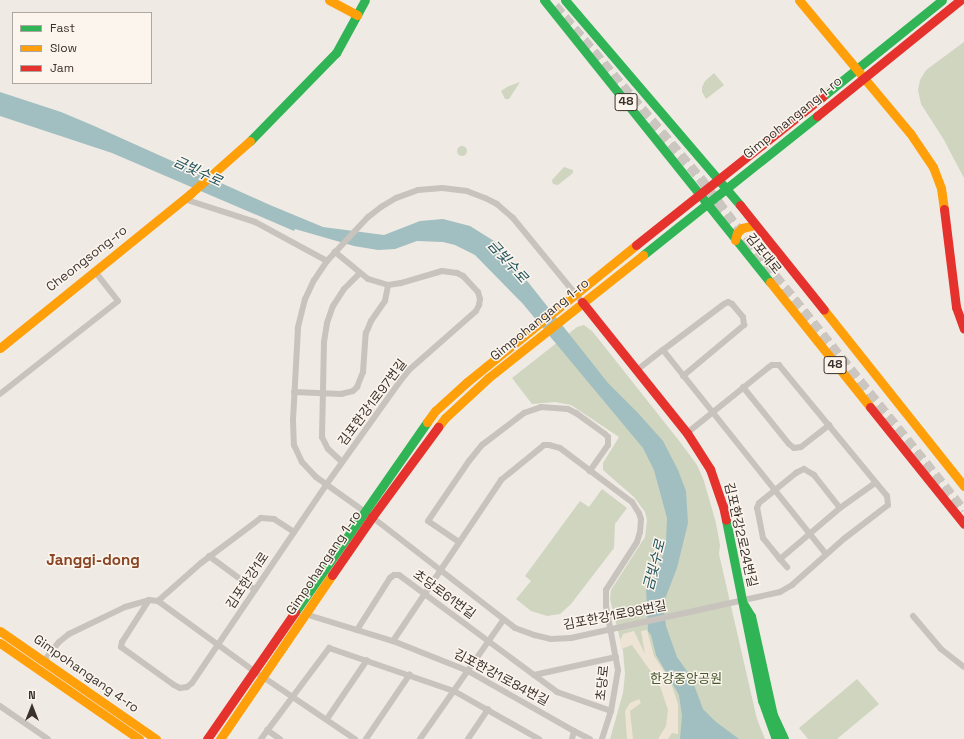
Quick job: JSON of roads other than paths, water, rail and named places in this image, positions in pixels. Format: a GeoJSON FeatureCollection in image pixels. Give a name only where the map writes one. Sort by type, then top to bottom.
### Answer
{"type":"FeatureCollection","features":[{"type":"Feature","properties":{"kind":"street"},"geometry":{"type":"LineString","coordinates":[[329,0],[357,15],[365,0]]}},
{"type":"Feature","properties":{"kind":"street","name":"김포대로"},"geometry":{"type":"LineString","coordinates":[[544,0],[964,524]]}},
{"type":"Feature","properties":{"kind":"street","name":"김포대로"},"geometry":{"type":"LineString","coordinates":[[565,0],[719,180],[964,486]]}},
{"type":"Feature","properties":{"kind":"street"},"geometry":{"type":"LineString","coordinates":[[800,0],[842,54],[857,68]]}},
{"type":"Feature","properties":{"kind":"street"},"geometry":{"type":"LineString","coordinates":[[804,0],[910,133],[933,167],[941,188],[956,307],[964,329]]}},
{"type":"Feature","properties":{"kind":"street","name":"Gimpohangang 1-ro"},"geometry":{"type":"LineString","coordinates":[[220,739],[305,614],[368,514],[436,411],[526,332],[719,180],[942,0]]}},
{"type":"Feature","properties":{"kind":"street","name":"Gimpohangang 1-ro"},"geometry":{"type":"LineString","coordinates":[[207,739],[254,671],[368,514],[445,418],[488,378],[534,340],[727,190],[960,0]]}},
{"type":"Feature","properties":{"kind":"street","name":"Cheongsong-ro"},"geometry":{"type":"LineString","coordinates":[[0,345],[75,284],[95,272],[187,196],[255,137],[328,61],[344,39],[357,15]]}},
{"type":"Feature","properties":{"kind":"street"},"geometry":{"type":"LineString","coordinates":[[368,514],[326,485],[308,470],[297,453],[293,435],[296,340],[301,313],[309,289],[327,261],[368,217],[381,206],[396,198],[418,190],[442,188],[467,191],[485,198],[506,211],[582,302]]}},
{"type":"Feature","properties":{"kind":"street"},"geometry":{"type":"LineString","coordinates":[[187,196],[255,222],[327,261]]}},
{"type":"Feature","properties":{"kind":"street"},"geometry":{"type":"LineString","coordinates":[[735,240],[737,233],[742,228],[755,225]]}},
{"type":"Feature","properties":{"kind":"street","name":"김포한강1로97번길"},"geometry":{"type":"LineString","coordinates":[[326,485],[409,370],[472,314],[480,305],[478,292],[463,276],[457,273],[442,271],[400,284],[388,284],[368,279],[359,274],[336,251]]}},
{"type":"Feature","properties":{"kind":"street"},"geometry":{"type":"LineString","coordinates":[[0,348],[95,272],[118,301],[0,394]]}},
{"type":"Feature","properties":{"kind":"street","name":"김포한강1로97번길"},"geometry":{"type":"LineString","coordinates":[[342,462],[328,449],[324,443],[322,430],[324,342],[329,317],[344,289],[359,274]]}},
{"type":"Feature","properties":{"kind":"street","name":"김포한강1로97번길"},"geometry":{"type":"LineString","coordinates":[[294,392],[341,394],[353,391],[360,384],[363,372],[366,333],[371,321],[385,301],[388,284]]}},
{"type":"Feature","properties":{"kind":"street","name":"김포한강2로24번길"},"geometry":{"type":"LineString","coordinates":[[582,302],[687,433],[704,458],[720,494],[762,700],[776,739]]}},
{"type":"Feature","properties":{"kind":"street"},"geometry":{"type":"LineString","coordinates":[[637,370],[726,303],[732,304],[745,322],[742,328],[683,376]]}},
{"type":"Feature","properties":{"kind":"street"},"geometry":{"type":"LineString","coordinates":[[663,350],[826,554]]}},
{"type":"Feature","properties":{"kind":"street","name":"김포한강2로24번길"},"geometry":{"type":"LineString","coordinates":[[687,433],[772,365],[779,365],[888,499],[887,507],[826,554],[786,588],[771,595],[742,602]]}},
{"type":"Feature","properties":{"kind":"street"},"geometry":{"type":"LineString","coordinates":[[744,388],[789,444],[794,448],[801,447],[829,425]]}},
{"type":"Feature","properties":{"kind":"street"},"geometry":{"type":"LineString","coordinates":[[393,641],[501,480],[544,445],[560,448],[590,471],[608,445],[608,438],[605,434],[568,409],[542,407],[524,413],[504,427],[478,450],[428,520],[459,542]]}},
{"type":"Feature","properties":{"kind":"street","name":"김포한강2로24번길"},"geometry":{"type":"LineString","coordinates":[[787,567],[763,538],[757,510],[759,503],[800,470],[808,470],[840,508]]}},
{"type":"Feature","properties":{"kind":"street","name":"초당로"},"geometry":{"type":"LineString","coordinates":[[590,471],[632,502],[641,519],[640,532],[636,542],[606,590],[606,606],[616,657],[618,678],[611,711],[602,739]]}},
{"type":"Feature","properties":{"kind":"street"},"geometry":{"type":"LineString","coordinates":[[780,559],[840,508],[875,483]]}},
{"type":"Feature","properties":{"kind":"street","name":"김포한강1로"},"geometry":{"type":"LineString","coordinates":[[149,600],[121,645],[124,650],[154,672],[177,686],[187,686],[192,683],[326,485]]}},
{"type":"Feature","properties":{"kind":"street","name":"김포한강1로98번길"},"geometry":{"type":"LineString","coordinates":[[368,514],[504,620],[526,633],[551,639],[571,638],[610,628],[742,602]]}},
{"type":"Feature","properties":{"kind":"street"},"geometry":{"type":"LineString","coordinates":[[158,601],[209,556],[261,518],[274,518],[294,532]]}},
{"type":"Feature","properties":{"kind":"street"},"geometry":{"type":"LineString","coordinates":[[209,556],[255,590]]}},
{"type":"Feature","properties":{"kind":"street","name":"초당로61번길"},"geometry":{"type":"LineString","coordinates":[[356,630],[390,578],[394,575],[399,575],[564,696],[611,711]]}},
{"type":"Feature","properties":{"kind":"street"},"geometry":{"type":"LineString","coordinates":[[44,661],[59,642],[69,634],[125,607],[149,600],[158,601],[254,671],[292,695],[355,739]]}},
{"type":"Feature","properties":{"kind":"street","name":"김포한강2로24번길"},"geometry":{"type":"LineString","coordinates":[[742,602],[751,616],[768,697],[784,739]]}},
{"type":"Feature","properties":{"kind":"street","name":"김포한강1로84번길"},"geometry":{"type":"LineString","coordinates":[[305,614],[393,641],[468,671],[590,739]]}},
{"type":"Feature","properties":{"kind":"street"},"geometry":{"type":"LineString","coordinates":[[913,616],[942,649],[964,667]]}},
{"type":"Feature","properties":{"kind":"street"},"geometry":{"type":"LineString","coordinates":[[420,739],[504,620]]}},
{"type":"Feature","properties":{"kind":"street","name":"Gimpohangang 4-ro"},"geometry":{"type":"LineString","coordinates":[[0,631],[156,739]]}},
{"type":"Feature","properties":{"kind":"street","name":"Gimpohangang 4-ro"},"geometry":{"type":"LineString","coordinates":[[0,643],[139,739]]}},
{"type":"Feature","properties":{"kind":"street"},"geometry":{"type":"LineString","coordinates":[[261,739],[292,695],[329,648],[410,674],[454,691],[539,739]]}},
{"type":"Feature","properties":{"kind":"street"},"geometry":{"type":"LineString","coordinates":[[534,675],[616,657]]}},
{"type":"Feature","properties":{"kind":"street"},"geometry":{"type":"LineString","coordinates":[[327,719],[367,660]]}},
{"type":"Feature","properties":{"kind":"street"},"geometry":{"type":"LineString","coordinates":[[366,739],[410,674]]}},
{"type":"Feature","properties":{"kind":"street"},"geometry":{"type":"LineString","coordinates":[[0,706],[48,739]]}},
{"type":"Feature","properties":{"kind":"street"},"geometry":{"type":"LineString","coordinates":[[468,739],[488,709]]}},
{"type":"Feature","properties":{"kind":"street"},"geometry":{"type":"LineString","coordinates":[[267,730],[280,739]]}},
{"type":"Feature","properties":{"kind":"street"},"geometry":{"type":"LineString","coordinates":[[572,739],[574,731]]}},
{"type":"Feature","properties":{"kind":"water","name":"금빛수로"},"geometry":{"type":"Polygon","coordinates":[[[0,92],[61,112],[323,227],[384,235],[420,221],[443,219],[470,226],[494,241],[608,383],[663,441],[678,470],[686,491],[688,523],[677,568],[665,599],[664,610],[666,626],[677,657],[691,677],[703,709],[716,722],[739,739],[680,739],[682,716],[679,695],[656,655],[651,635],[648,631],[646,587],[651,588],[663,555],[666,543],[667,518],[654,470],[643,448],[523,304],[475,255],[455,245],[443,242],[417,241],[395,249],[378,250],[354,246],[295,229],[294,231],[112,153],[0,116],[0,92]]]}},
{"type":"Feature","properties":{"kind":"tunnel"},"geometry":{"type":"LineString","coordinates":[[555,6],[700,178],[747,241],[964,511]]}},
{"type":"Feature","properties":{"kind":"district","name":"Janggi-dong"},"geometry":{"type":"Point","coordinates":[93,560]}},
{"type":"Feature","properties":{"kind":"park label","name":"한강중앙공원"},"geometry":{"type":"Point","coordinates":[686,679]}}]}
